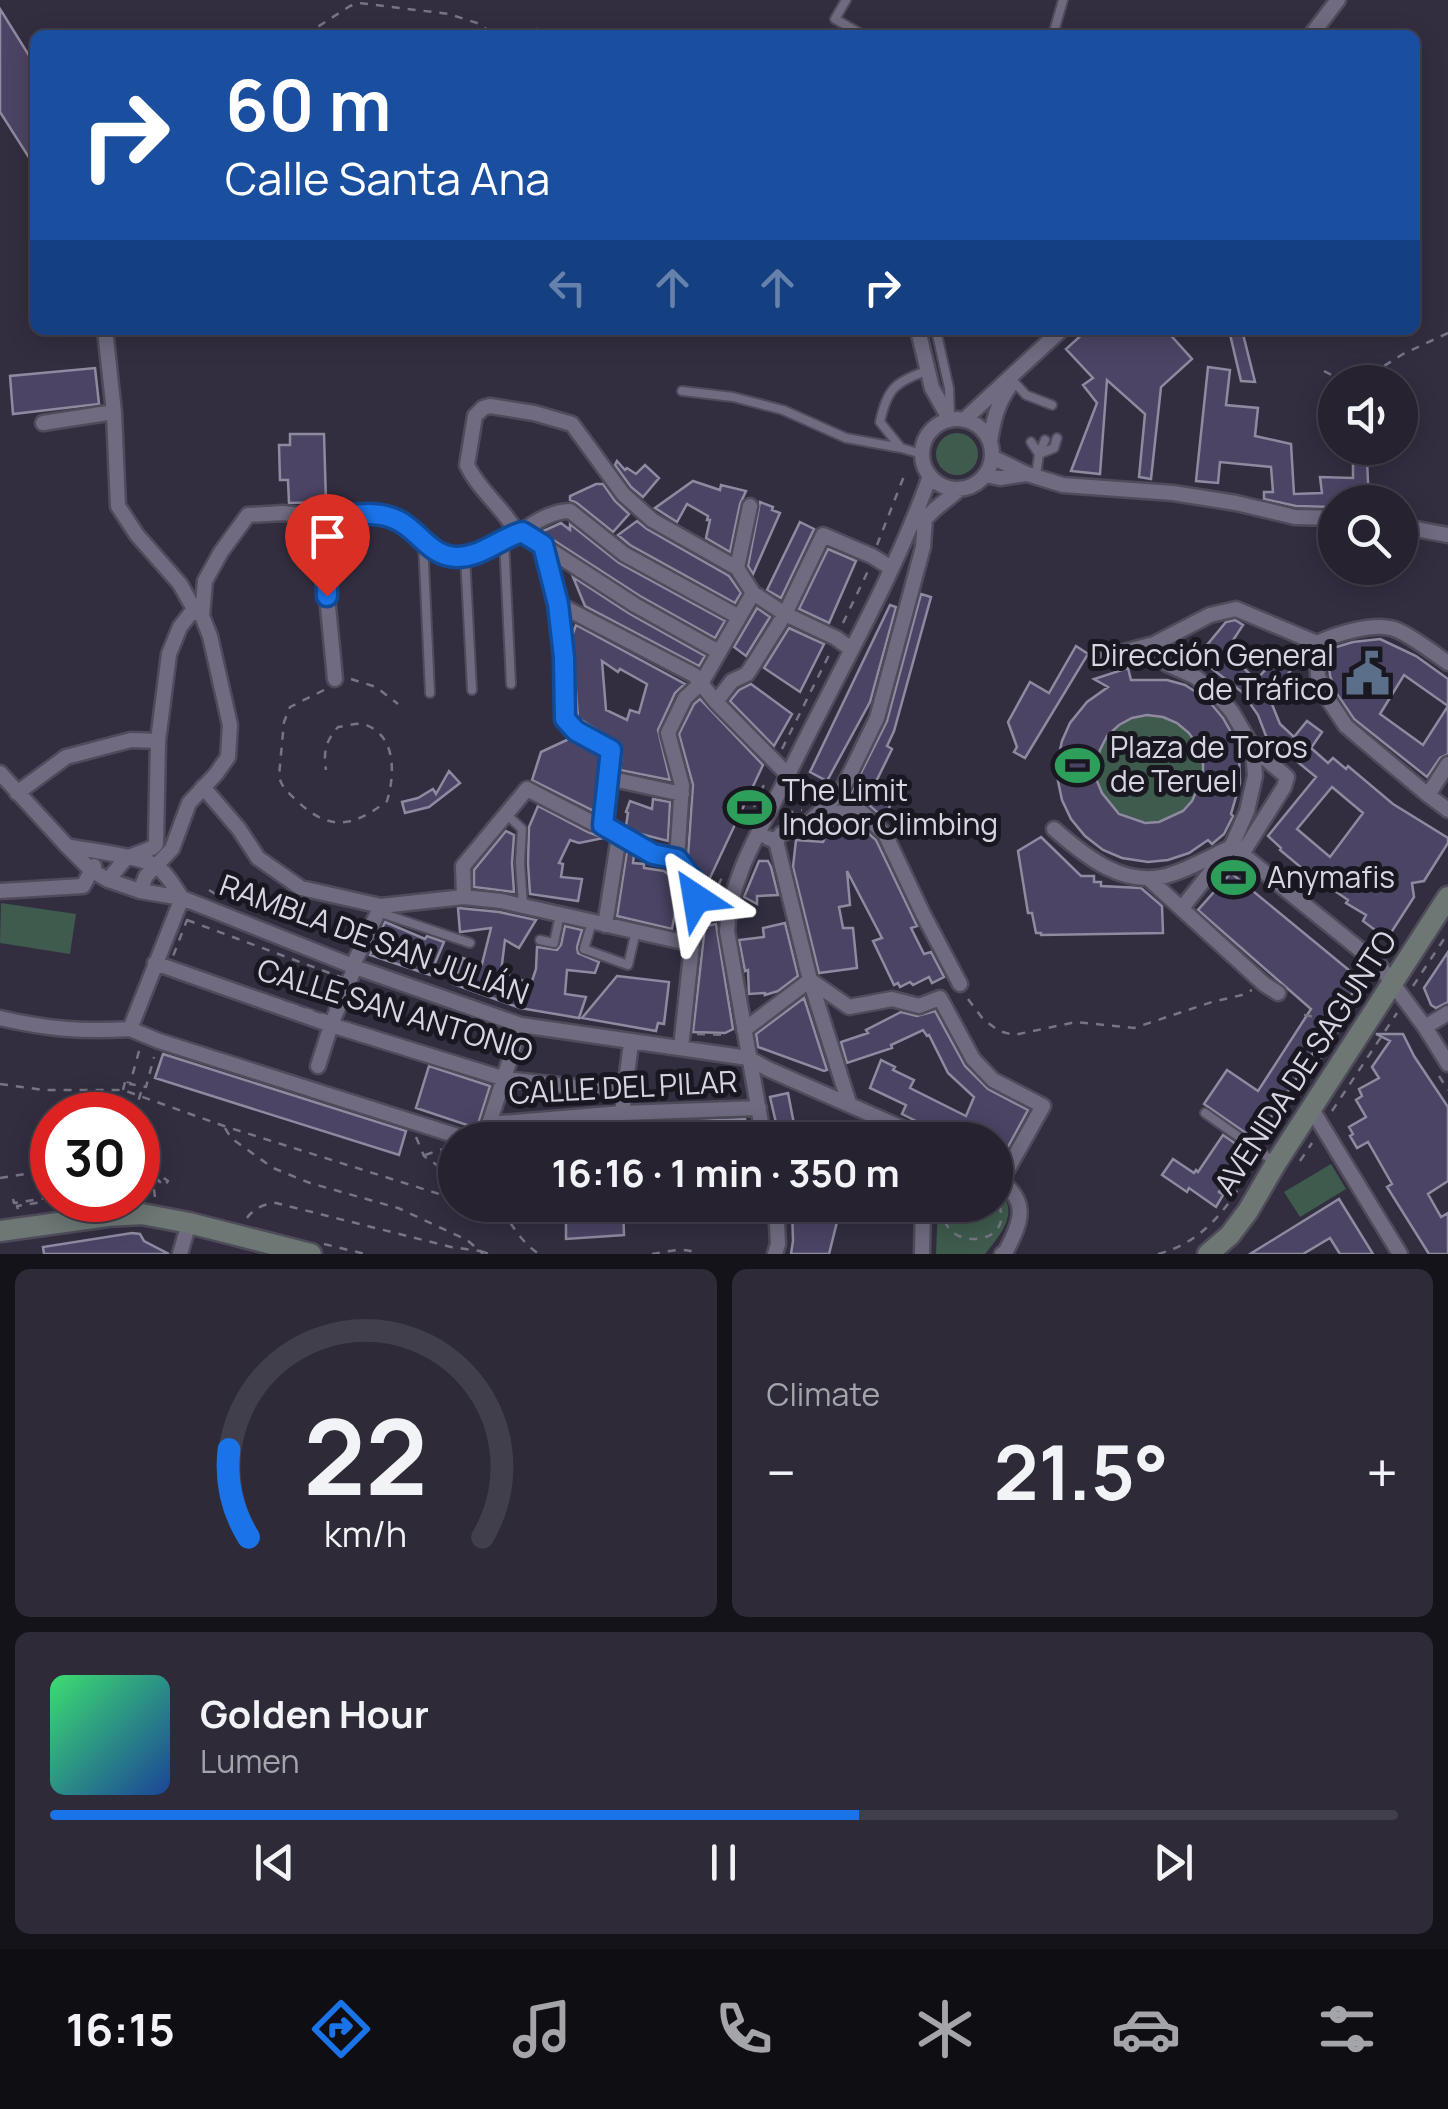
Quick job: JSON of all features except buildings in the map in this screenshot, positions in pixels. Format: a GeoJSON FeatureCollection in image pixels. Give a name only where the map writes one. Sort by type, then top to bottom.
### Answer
{"type":"FeatureCollection","features":[{"type":"Feature","properties":{"kind":"main road","name":"AVENIDA DE SAGUNTO"},"geometry":{"type":"LineString","coordinates":[[1208,1254],[1248,1210],[1264,1182],[1268,1157],[1311,1108],[1403,985],[1448,897]]}},
{"type":"Feature","properties":{"kind":"main road"},"geometry":{"type":"LineString","coordinates":[[1190,1254],[1224,1230],[1264,1182]]}},
{"type":"Feature","properties":{"kind":"main road"},"geometry":{"type":"LineString","coordinates":[[0,1232],[142,1214],[310,1254]]}},
{"type":"Feature","properties":{"kind":"street"},"geometry":{"type":"LineString","coordinates":[[1315,30],[1338,0]]}},
{"type":"Feature","properties":{"kind":"street"},"geometry":{"type":"LineString","coordinates":[[106,335],[118,506],[198,612],[210,636],[230,726],[228,757],[188,803],[172,849],[146,876],[140,891]]}},
{"type":"Feature","properties":{"kind":"street"},"geometry":{"type":"LineString","coordinates":[[919,335],[932,388],[957,420]]}},
{"type":"Feature","properties":{"kind":"street"},"geometry":{"type":"LineString","coordinates":[[957,420],[1056,335]]}},
{"type":"Feature","properties":{"kind":"street"},"geometry":{"type":"LineString","coordinates":[[906,539],[960,489],[985,476],[994,416],[1002,398],[1035,354]]}},
{"type":"Feature","properties":{"kind":"street"},"geometry":{"type":"LineString","coordinates":[[514,535],[508,518],[467,466],[475,416],[490,406],[572,424],[624,494],[652,520],[737,568],[753,593],[784,614],[851,649]]}},
{"type":"Feature","properties":{"kind":"street"},"geometry":{"type":"LineString","coordinates":[[42,423],[114,412]]}},
{"type":"Feature","properties":{"kind":"street"},"geometry":{"type":"LineString","coordinates":[[960,489],[938,484],[924,465],[922,454],[930,432],[939,424],[957,420],[975,424],[984,432],[991,449],[1031,475],[1064,485],[1173,493],[1295,517],[1318,518]]}},
{"type":"Feature","properties":{"kind":"street"},"geometry":{"type":"LineString","coordinates":[[985,476],[1031,475]]}},
{"type":"Feature","properties":{"kind":"street"},"geometry":{"type":"LineString","coordinates":[[761,1122],[748,1058],[737,1033],[726,931],[728,904],[758,834],[906,539],[930,476]]}},
{"type":"Feature","properties":{"kind":"street"},"geometry":{"type":"LineString","coordinates":[[737,568],[750,506]]}},
{"type":"Feature","properties":{"kind":"street"},"geometry":{"type":"LineString","coordinates":[[108,880],[126,858],[156,844],[158,741],[169,654],[180,627],[198,612],[205,582],[221,552],[248,515],[284,512],[326,518],[373,514],[394,518],[440,554],[452,557],[479,553],[538,521],[570,511],[624,554],[739,617]]}},
{"type":"Feature","properties":{"kind":"street"},"geometry":{"type":"LineString","coordinates":[[326,518],[327,596],[335,677]]}},
{"type":"Feature","properties":{"kind":"street"},"geometry":{"type":"LineString","coordinates":[[807,824],[841,792],[877,718],[923,547],[925,519]]}},
{"type":"Feature","properties":{"kind":"street"},"geometry":{"type":"LineString","coordinates":[[1418,529],[1448,535]]}},
{"type":"Feature","properties":{"kind":"street"},"geometry":{"type":"LineString","coordinates":[[716,702],[732,681],[747,674],[784,614],[823,534],[892,568]]}},
{"type":"Feature","properties":{"kind":"street"},"geometry":{"type":"LineString","coordinates":[[514,535],[543,545],[634,605],[719,652]]}},
{"type":"Feature","properties":{"kind":"street"},"geometry":{"type":"LineString","coordinates":[[543,545],[558,604],[565,719],[576,731],[611,750],[603,825]]}},
{"type":"Feature","properties":{"kind":"street"},"geometry":{"type":"LineString","coordinates":[[677,859],[682,785],[668,733],[684,698],[702,682],[753,593]]}},
{"type":"Feature","properties":{"kind":"street"},"geometry":{"type":"LineString","coordinates":[[558,604],[694,675],[788,775]]}},
{"type":"Feature","properties":{"kind":"street"},"geometry":{"type":"LineString","coordinates":[[1098,652],[1116,654],[1154,644],[1210,615],[1236,609],[1318,643],[1365,629],[1394,628],[1448,663]]}},
{"type":"Feature","properties":{"kind":"street"},"geometry":{"type":"LineString","coordinates":[[1318,643],[1318,676],[1346,726],[1448,810]]}},
{"type":"Feature","properties":{"kind":"street"},"geometry":{"type":"LineString","coordinates":[[1154,644],[1166,664],[1194,676],[1216,692],[1252,748],[1288,777],[1284,788],[1182,908]]}},
{"type":"Feature","properties":{"kind":"street"},"geometry":{"type":"LineString","coordinates":[[17,794],[66,757],[131,740],[158,741]]}},
{"type":"Feature","properties":{"kind":"street"},"geometry":{"type":"LineString","coordinates":[[1235,848],[1255,776],[1252,748]]}},
{"type":"Feature","properties":{"kind":"street"},"geometry":{"type":"LineString","coordinates":[[1428,796],[1448,764]]}},
{"type":"Feature","properties":{"kind":"street","name":"RAMBLA DE SAN JULIÁN"},"geometry":{"type":"LineString","coordinates":[[0,773],[66,846],[108,880],[140,891],[182,898],[350,970],[521,1025],[748,1058],[888,1122]]}},
{"type":"Feature","properties":{"kind":"street"},"geometry":{"type":"LineString","coordinates":[[608,778],[682,794]]}},
{"type":"Feature","properties":{"kind":"street"},"geometry":{"type":"LineString","coordinates":[[203,787],[258,858],[301,888],[379,909],[464,897],[501,901],[692,944]]}},
{"type":"Feature","properties":{"kind":"street"},"geometry":{"type":"LineString","coordinates":[[464,897],[463,866],[527,789],[653,854],[677,859],[691,877],[696,898],[681,1048]]}},
{"type":"Feature","properties":{"kind":"street"},"geometry":{"type":"LineString","coordinates":[[776,841],[782,834],[807,824],[859,810],[886,834],[960,984]]}},
{"type":"Feature","properties":{"kind":"street"},"geometry":{"type":"LineString","coordinates":[[1054,829],[1086,857],[1112,872],[1149,879],[1173,874],[1235,848]]}},
{"type":"Feature","properties":{"kind":"street"},"geometry":{"type":"LineString","coordinates":[[758,834],[776,841]]}},
{"type":"Feature","properties":{"kind":"street"},"geometry":{"type":"LineString","coordinates":[[599,923],[620,836]]}},
{"type":"Feature","properties":{"kind":"street"},"geometry":{"type":"LineString","coordinates":[[776,841],[810,980],[849,1103]]}},
{"type":"Feature","properties":{"kind":"street"},"geometry":{"type":"LineString","coordinates":[[66,846],[156,865]]}},
{"type":"Feature","properties":{"kind":"street"},"geometry":{"type":"LineString","coordinates":[[1235,848],[1403,985],[1448,1064]]}},
{"type":"Feature","properties":{"kind":"street"},"geometry":{"type":"LineString","coordinates":[[0,891],[82,886],[103,853]]}},
{"type":"Feature","properties":{"kind":"street","name":"RAMBLA DE SAN JULIÁN"},"geometry":{"type":"LineString","coordinates":[[156,865],[182,898]]}},
{"type":"Feature","properties":{"kind":"street"},"geometry":{"type":"LineString","coordinates":[[1149,879],[1278,993]]}},
{"type":"Feature","properties":{"kind":"street"},"geometry":{"type":"LineString","coordinates":[[137,1032],[155,963],[182,898]]}},
{"type":"Feature","properties":{"kind":"street"},"geometry":{"type":"LineString","coordinates":[[696,898],[728,904]]}},
{"type":"Feature","properties":{"kind":"street"},"geometry":{"type":"LineString","coordinates":[[318,1066],[350,970],[379,909]]}},
{"type":"Feature","properties":{"kind":"street","name":"CALLE SAN ANTONIO"},"geometry":{"type":"LineString","coordinates":[[155,963],[332,1025],[504,1079],[623,1092]]}},
{"type":"Feature","properties":{"kind":"street"},"geometry":{"type":"LineString","coordinates":[[737,1033],[810,980]]}},
{"type":"Feature","properties":{"kind":"street"},"geometry":{"type":"LineString","coordinates":[[810,980],[850,1007],[892,999],[920,1006],[940,998],[973,1058],[993,1080],[1044,1106],[1013,1155]]}},
{"type":"Feature","properties":{"kind":"street"},"geometry":{"type":"LineString","coordinates":[[1426,1027],[1448,1013]]}},
{"type":"Feature","properties":{"kind":"street"},"geometry":{"type":"LineString","coordinates":[[0,1018],[38,1027],[137,1032],[438,1130]]}},
{"type":"Feature","properties":{"kind":"street"},"geometry":{"type":"LineString","coordinates":[[504,1079],[521,1025]]}},
{"type":"Feature","properties":{"kind":"street"},"geometry":{"type":"LineString","coordinates":[[622,1113],[631,1043]]}},
{"type":"Feature","properties":{"kind":"street","name":"CALLE DEL PILAR"},"geometry":{"type":"LineString","coordinates":[[504,1079],[489,1124],[622,1113],[759,1108]]}},
{"type":"Feature","properties":{"kind":"street"},"geometry":{"type":"LineString","coordinates":[[1311,1108],[1400,1254]]}},
{"type":"Feature","properties":{"kind":"street"},"geometry":{"type":"LineString","coordinates":[[1002,1254],[1020,1225],[1019,1204],[1013,1189]]}},
{"type":"Feature","properties":{"kind":"street"},"geometry":{"type":"LineString","coordinates":[[774,1254],[778,1244],[777,1222]]}},
{"type":"Feature","properties":{"kind":"street"},"geometry":{"type":"LineString","coordinates":[[922,1254],[927,1222]]}},
{"type":"Feature","properties":{"kind":"street"},"geometry":{"type":"LineString","coordinates":[[180,1254],[190,1223]]}},
{"type":"Feature","properties":{"kind":"lane"},"geometry":{"type":"LineString","coordinates":[[846,0],[835,20],[854,30]]}},
{"type":"Feature","properties":{"kind":"lane"},"geometry":{"type":"LineString","coordinates":[[1054,30],[1063,0]]}},
{"type":"Feature","properties":{"kind":"lane"},"geometry":{"type":"LineString","coordinates":[[937,335],[957,420]]}},
{"type":"Feature","properties":{"kind":"lane"},"geometry":{"type":"LineString","coordinates":[[901,448],[880,422],[883,406],[889,392],[902,380],[926,371]]}},
{"type":"Feature","properties":{"kind":"lane"},"geometry":{"type":"LineString","coordinates":[[1014,382],[1040,406]]}},
{"type":"Feature","properties":{"kind":"lane"},"geometry":{"type":"LineString","coordinates":[[682,391],[782,410],[846,438],[922,454]]}},
{"type":"Feature","properties":{"kind":"lane"},"geometry":{"type":"LineString","coordinates":[[1026,395],[1052,405]]}},
{"type":"Feature","properties":{"kind":"lane"},"geometry":{"type":"LineString","coordinates":[[1026,395],[1026,409]]}},
{"type":"Feature","properties":{"kind":"lane"},"geometry":{"type":"LineString","coordinates":[[1038,454],[1054,448],[1057,438]]}},
{"type":"Feature","properties":{"kind":"lane"},"geometry":{"type":"LineString","coordinates":[[1031,475],[1045,440]]}},
{"type":"Feature","properties":{"kind":"lane"},"geometry":{"type":"LineString","coordinates":[[1031,442],[1038,454]]}},
{"type":"Feature","properties":{"kind":"lane"},"geometry":{"type":"LineString","coordinates":[[512,684],[514,535]]}},
{"type":"Feature","properties":{"kind":"lane"},"geometry":{"type":"LineString","coordinates":[[423,542],[430,693]]}},
{"type":"Feature","properties":{"kind":"lane"},"geometry":{"type":"LineString","coordinates":[[465,556],[472,690]]}},
{"type":"Feature","properties":{"kind":"lane"},"geometry":{"type":"LineString","coordinates":[[506,814],[522,829],[523,906]]}},
{"type":"Feature","properties":{"kind":"lane"},"geometry":{"type":"LineString","coordinates":[[379,909],[470,943]]}},
{"type":"Feature","properties":{"kind":"lane"},"geometry":{"type":"LineString","coordinates":[[540,940],[554,943],[560,914]]}},
{"type":"Feature","properties":{"kind":"lane"},"geometry":{"type":"LineString","coordinates":[[599,923],[584,949],[628,964],[636,931]]}},
{"type":"Feature","properties":{"kind":"lane"},"geometry":{"type":"LineString","coordinates":[[1205,1113],[1268,1157]]}},
{"type":"Feature","properties":{"kind":"path"},"geometry":{"type":"LineString","coordinates":[[313,30],[359,3],[449,14],[470,20],[485,30]]}},
{"type":"Feature","properties":{"kind":"path"},"geometry":{"type":"LineString","coordinates":[[1386,365],[1448,333]]}},
{"type":"Feature","properties":{"kind":"path"},"geometry":{"type":"LineString","coordinates":[[780,754],[870,566],[906,471]]}},
{"type":"Feature","properties":{"kind":"path"},"geometry":{"type":"LineString","coordinates":[[326,770],[324,752],[338,726],[361,723],[379,733],[390,748],[394,780],[388,801],[358,820],[337,824],[316,817],[281,785],[278,776],[284,722],[290,708],[322,692],[335,677],[366,683],[398,704]]}},
{"type":"Feature","properties":{"kind":"path"},"geometry":{"type":"LineString","coordinates":[[209,890],[216,895]]}},
{"type":"Feature","properties":{"kind":"path"},"geometry":{"type":"LineString","coordinates":[[188,920],[335,973],[350,970],[328,1018],[170,964],[188,920]]}},
{"type":"Feature","properties":{"kind":"path"},"geometry":{"type":"LineString","coordinates":[[1403,985],[1448,933]]}},
{"type":"Feature","properties":{"kind":"path"},"geometry":{"type":"LineString","coordinates":[[960,984],[983,1020],[1014,1036],[1076,1022],[1134,1028],[1242,995],[1264,984]]}},
{"type":"Feature","properties":{"kind":"path"},"geometry":{"type":"LineString","coordinates":[[1158,1254],[1178,1248],[1204,1232],[1268,1157],[1336,1032],[1304,1014]]}},
{"type":"Feature","properties":{"kind":"path"},"geometry":{"type":"LineString","coordinates":[[130,1084],[137,1032]]}},
{"type":"Feature","properties":{"kind":"path"},"geometry":{"type":"LineString","coordinates":[[692,1034],[737,1033]]}},
{"type":"Feature","properties":{"kind":"path"},"geometry":{"type":"LineString","coordinates":[[123,1090],[126,1078],[130,1084],[146,1087],[159,1041]]}},
{"type":"Feature","properties":{"kind":"path"},"geometry":{"type":"LineString","coordinates":[[0,1084],[44,1090],[123,1090],[438,1194]]}},
{"type":"Feature","properties":{"kind":"path"},"geometry":{"type":"LineString","coordinates":[[138,1087],[141,1092]]}},
{"type":"Feature","properties":{"kind":"path"},"geometry":{"type":"LineString","coordinates":[[224,1126],[231,1138],[273,1168],[310,1183],[398,1208],[468,1240],[481,1252]]}},
{"type":"Feature","properties":{"kind":"path"},"geometry":{"type":"LineString","coordinates":[[438,1150],[423,1154],[438,1165]]}},
{"type":"Feature","properties":{"kind":"path"},"geometry":{"type":"LineString","coordinates":[[0,1178],[30,1173]]}},
{"type":"Feature","properties":{"kind":"path"},"geometry":{"type":"LineString","coordinates":[[13,1199],[14,1203],[30,1201]]}},
{"type":"Feature","properties":{"kind":"path"},"geometry":{"type":"LineString","coordinates":[[18,1210],[17,1206],[30,1203]]}},
{"type":"Feature","properties":{"kind":"path"},"geometry":{"type":"LineString","coordinates":[[243,1223],[250,1213],[268,1203],[276,1204],[490,1254]]}},
{"type":"Feature","properties":{"kind":"path"},"geometry":{"type":"LineString","coordinates":[[510,1222],[522,1243],[539,1254]]}},
{"type":"Feature","properties":{"kind":"path"},"geometry":{"type":"LineString","coordinates":[[944,1222],[954,1238],[978,1244],[987,1240],[1000,1222]]}},
{"type":"Feature","properties":{"kind":"path"},"geometry":{"type":"LineString","coordinates":[[652,1254],[693,1250],[698,1254]]}},
{"type":"Feature","properties":{"kind":"green space"},"geometry":{"type":"Polygon","coordinates":[[[957,433],[972,439],[978,454],[972,469],[957,475],[942,469],[936,454],[942,439],[957,433]]]}},
{"type":"Feature","properties":{"kind":"green space"},"geometry":{"type":"Polygon","coordinates":[[[1150,716],[1170,720],[1188,731],[1199,749],[1203,769],[1199,789],[1188,807],[1170,818],[1150,822],[1130,818],[1112,807],[1101,789],[1097,769],[1101,749],[1112,731],[1130,720],[1150,716]]]}},
{"type":"Feature","properties":{"kind":"green space"},"geometry":{"type":"Polygon","coordinates":[[[1,903],[76,914],[70,954],[0,943],[1,903]]]}},
{"type":"Feature","properties":{"kind":"green space"},"geometry":{"type":"Polygon","coordinates":[[[1331,1164],[1346,1189],[1300,1217],[1284,1192],[1331,1164]]]}},
{"type":"Feature","properties":{"kind":"green space"},"geometry":{"type":"Polygon","coordinates":[[[937,1222],[1006,1222],[985,1254],[936,1254],[937,1222]]]}},
{"type":"Feature","properties":{"kind":"place","name":"Dirección General de Tráfico"},"geometry":{"type":"Point","coordinates":[1367,673]}},
{"type":"Feature","properties":{"kind":"place","name":"Plaza de Toros de Teruel"},"geometry":{"type":"Point","coordinates":[1077,765]}},
{"type":"Feature","properties":{"kind":"place","name":"The Limit Indoor Climbing"},"geometry":{"type":"Point","coordinates":[749,808]}},
{"type":"Feature","properties":{"kind":"place","name":"Anymafis"},"geometry":{"type":"Point","coordinates":[1234,878]}},
{"type":"Feature","properties":{"kind":"route"},"geometry":{"type":"LineString","coordinates":[[327,596],[326,518],[373,514],[394,518],[440,554],[452,557],[479,553],[522,532],[543,545],[558,604],[565,719],[576,731],[611,750],[603,825],[653,854],[677,859],[691,877],[696,898]]}}]}
